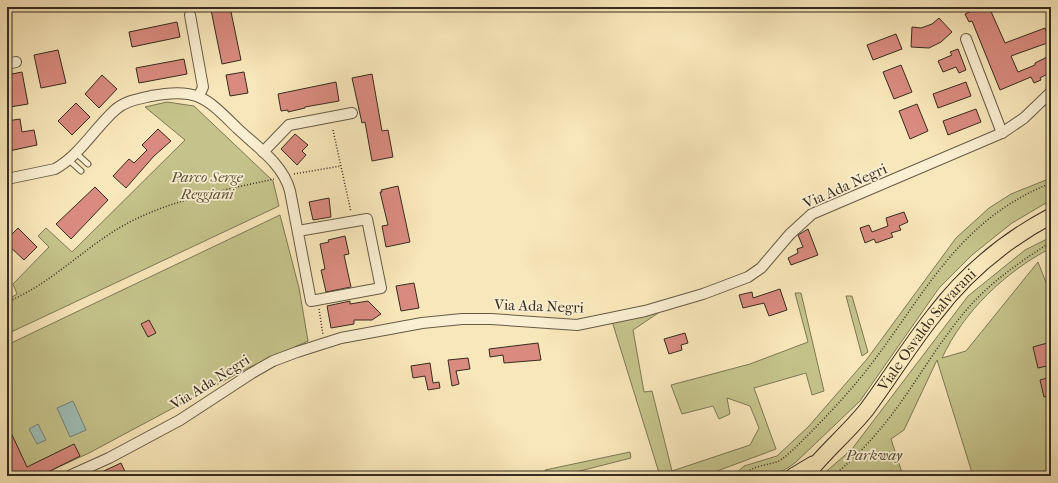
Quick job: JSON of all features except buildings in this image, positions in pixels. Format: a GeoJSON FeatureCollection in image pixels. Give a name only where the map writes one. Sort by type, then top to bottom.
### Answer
{"type":"FeatureCollection","features":[{"type":"Feature","properties":{"kind":"main road","name":"Viale Osvaldo Salvarani"},"geometry":{"type":"LineString","coordinates":[[806,476],[817,461],[866,411],[934,315],[958,287],[1000,249],[1051,216]]}},
{"type":"Feature","properties":{"kind":"main road","name":"Viale Osvaldo Salvarani"},"geometry":{"type":"LineString","coordinates":[[793,476],[817,461]]}},
{"type":"Feature","properties":{"kind":"street"},"geometry":{"type":"LineString","coordinates":[[190,15],[202,87],[199,96]]}},
{"type":"Feature","properties":{"kind":"street"},"geometry":{"type":"LineString","coordinates":[[966,39],[1002,133]]}},
{"type":"Feature","properties":{"kind":"street"},"geometry":{"type":"LineString","coordinates":[[7,179],[54,169],[72,156],[114,111],[130,101],[174,92],[199,96],[209,101],[263,152],[285,176],[298,231],[311,301],[381,288],[367,219],[298,231]]}},
{"type":"Feature","properties":{"kind":"street","name":"Via Ada Negri"},"geometry":{"type":"LineString","coordinates":[[69,476],[109,458],[180,420],[273,361],[325,342],[422,323],[462,319],[491,319],[577,325],[645,311],[703,294],[756,273],[790,234],[812,214],[1002,133],[1024,118],[1051,92]]}},
{"type":"Feature","properties":{"kind":"street"},"geometry":{"type":"LineString","coordinates":[[263,152],[289,125],[352,113]]}},
{"type":"Feature","properties":{"kind":"lane"},"geometry":{"type":"LineString","coordinates":[[72,156],[88,164]]}},
{"type":"Feature","properties":{"kind":"lane"},"geometry":{"type":"LineString","coordinates":[[72,156],[81,171]]}},
{"type":"Feature","properties":{"kind":"path"},"geometry":{"type":"LineString","coordinates":[[333,130],[353,222]]}},
{"type":"Feature","properties":{"kind":"path"},"geometry":{"type":"LineString","coordinates":[[7,302],[30,291],[110,233],[132,221],[175,205],[285,176],[341,166]]}},
{"type":"Feature","properties":{"kind":"path"},"geometry":{"type":"LineString","coordinates":[[743,476],[751,469],[779,461],[810,433],[869,366],[917,298],[963,242],[1004,207],[1020,196],[1051,183]]}},
{"type":"Feature","properties":{"kind":"path"},"geometry":{"type":"LineString","coordinates":[[833,476],[876,434],[900,404],[968,309],[1005,273],[1051,242]]}},
{"type":"Feature","properties":{"kind":"path"},"geometry":{"type":"LineString","coordinates":[[317,300],[325,342]]}},
{"type":"Feature","properties":{"kind":"green space","name":"Parco Serge Reggiani"},"geometry":{"type":"Polygon","coordinates":[[[167,102],[194,106],[273,181],[279,206],[7,334],[7,300],[17,294],[13,284],[49,247],[38,236],[46,228],[72,252],[185,140],[145,107],[167,102]]]}},
{"type":"Feature","properties":{"kind":"green space"},"geometry":{"type":"Polygon","coordinates":[[[1051,178],[1051,200],[1012,223],[972,255],[939,288],[860,401],[796,462],[781,472],[767,476],[735,474],[744,466],[777,456],[809,426],[867,359],[956,238],[989,208],[1011,194],[1051,178]]]}},
{"type":"Feature","properties":{"kind":"green space"},"geometry":{"type":"Polygon","coordinates":[[[280,215],[299,288],[308,341],[248,368],[89,453],[39,476],[7,476],[7,345],[280,215]]]}},
{"type":"Feature","properties":{"kind":"green space","name":"Parkway"},"geometry":{"type":"Polygon","coordinates":[[[1051,237],[1051,248],[1034,258],[1002,281],[974,309],[962,324],[942,358],[966,351],[1038,262],[1051,295],[1051,476],[973,476],[937,360],[904,430],[891,439],[903,476],[821,476],[852,449],[968,296],[1025,250],[1051,237]]]}},
{"type":"Feature","properties":{"kind":"green space"},"geometry":{"type":"Polygon","coordinates":[[[795,293],[801,293],[824,391],[812,395],[806,373],[754,388],[776,449],[704,476],[660,476],[611,318],[673,303],[633,330],[644,392],[652,391],[672,471],[750,445],[759,428],[750,406],[727,398],[730,414],[719,419],[713,406],[682,414],[671,385],[750,364],[808,342],[795,293]]]}},
{"type":"Feature","properties":{"kind":"green space"},"geometry":{"type":"Polygon","coordinates":[[[846,296],[852,296],[868,352],[862,356],[846,296]]]}},
{"type":"Feature","properties":{"kind":"green space"},"geometry":{"type":"Polygon","coordinates":[[[630,452],[631,458],[568,474],[569,476],[545,476],[545,470],[630,452]]]}},
{"type":"Feature","properties":{"kind":"water"},"geometry":{"type":"Polygon","coordinates":[[[73,401],[86,430],[70,437],[57,408],[73,401]]]}},
{"type":"Feature","properties":{"kind":"water"},"geometry":{"type":"Polygon","coordinates":[[[38,424],[46,440],[37,444],[29,429],[38,424]]]}}]}
